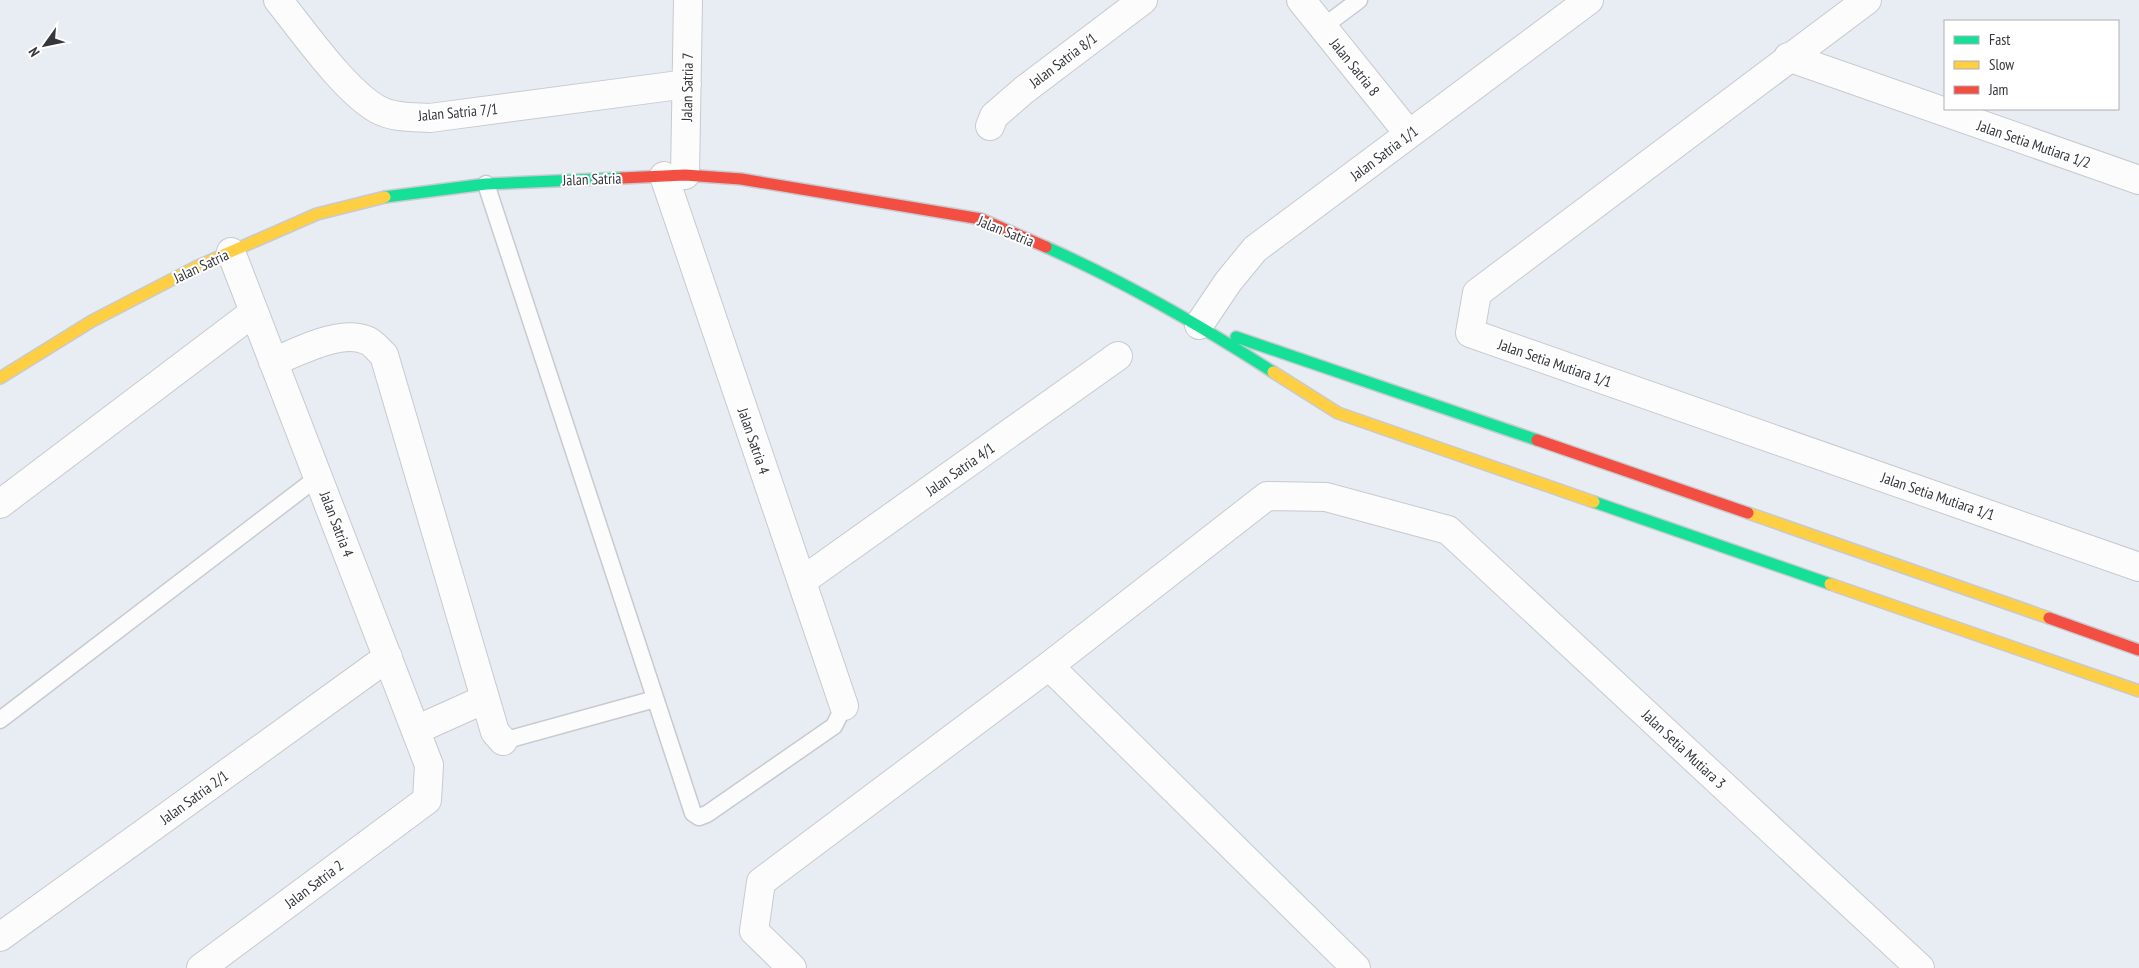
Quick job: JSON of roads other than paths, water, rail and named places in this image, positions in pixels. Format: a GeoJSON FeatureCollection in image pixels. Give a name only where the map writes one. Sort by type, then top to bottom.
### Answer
{"type":"FeatureCollection","features":[{"type":"Feature","properties":{"kind":"street","name":"Jalan Satria 7/1"},"geometry":{"type":"LineString","coordinates":[[278,0],[354,91],[377,109],[398,116],[430,118],[687,84]]}},
{"type":"Feature","properties":{"kind":"street","name":"Jalan Satria 8/1"},"geometry":{"type":"LineString","coordinates":[[990,126],[994,116],[1024,90],[1143,0]]}},
{"type":"Feature","properties":{"kind":"street","name":"Jalan Satria 8"},"geometry":{"type":"LineString","coordinates":[[1301,0],[1410,134]]}},
{"type":"Feature","properties":{"kind":"street","name":"Jalan Satria 1/1"},"geometry":{"type":"LineString","coordinates":[[1199,325],[1228,282],[1255,249],[1589,0]]}},
{"type":"Feature","properties":{"kind":"street","name":"Jalan Setia Mutiara 1/1"},"geometry":{"type":"LineString","coordinates":[[1867,0],[1477,293],[1470,333],[2139,567]]}},
{"type":"Feature","properties":{"kind":"street","name":"Jalan Satria 7"},"geometry":{"type":"LineString","coordinates":[[675,175],[687,84],[692,2]]}},
{"type":"Feature","properties":{"kind":"street","name":"Jalan Setia Mutiara 1/2"},"geometry":{"type":"LineString","coordinates":[[1788,58],[2139,180]]}},
{"type":"Feature","properties":{"kind":"street","name":"Jalan Satria"},"geometry":{"type":"LineString","coordinates":[[0,378],[92,321],[198,266],[317,214],[378,198],[486,184],[675,175],[741,179],[980,219],[1063,255],[1158,302],[1199,325]]}},
{"type":"Feature","properties":{"kind":"street","name":"Jalan Satria 4"},"geometry":{"type":"LineString","coordinates":[[675,175],[802,581],[844,706]]}},
{"type":"Feature","properties":{"kind":"street","name":"Jalan Satria 4"},"geometry":{"type":"LineString","coordinates":[[230,252],[430,765],[427,800]]}},
{"type":"Feature","properties":{"kind":"street"},"geometry":{"type":"LineString","coordinates":[[0,504],[254,312]]}},
{"type":"Feature","properties":{"kind":"street"},"geometry":{"type":"LineString","coordinates":[[1199,325],[1352,374],[2139,650]]}},
{"type":"Feature","properties":{"kind":"street"},"geometry":{"type":"LineString","coordinates":[[1199,325],[1338,413],[2139,691]]}},
{"type":"Feature","properties":{"kind":"street"},"geometry":{"type":"LineString","coordinates":[[273,362],[326,341],[350,337],[368,340],[384,355],[495,732],[502,741]]}},
{"type":"Feature","properties":{"kind":"street","name":"Jalan Satria 4/1"},"geometry":{"type":"LineString","coordinates":[[802,581],[1118,356]]}},
{"type":"Feature","properties":{"kind":"street","name":"Jalan Setia Mutiara 3"},"geometry":{"type":"LineString","coordinates":[[1049,666],[1266,496],[1326,497],[1448,530],[1920,968]]}},
{"type":"Feature","properties":{"kind":"street","name":"Jalan Satria 2/1"},"geometry":{"type":"LineString","coordinates":[[0,937],[388,657]]}},
{"type":"Feature","properties":{"kind":"street"},"geometry":{"type":"LineString","coordinates":[[792,968],[754,931],[761,882],[1049,666],[1356,968]]}},
{"type":"Feature","properties":{"kind":"street"},"geometry":{"type":"LineString","coordinates":[[416,730],[485,699]]}},
{"type":"Feature","properties":{"kind":"street","name":"Jalan Satria 2"},"geometry":{"type":"LineString","coordinates":[[201,968],[427,800]]}},
{"type":"Feature","properties":{"kind":"lane"},"geometry":{"type":"LineString","coordinates":[[1323,27],[1359,0]]}},
{"type":"Feature","properties":{"kind":"lane"},"geometry":{"type":"LineString","coordinates":[[486,184],[693,813],[699,817],[834,726],[844,706]]}},
{"type":"Feature","properties":{"kind":"lane"},"geometry":{"type":"LineString","coordinates":[[0,720],[318,477]]}},
{"type":"Feature","properties":{"kind":"lane"},"geometry":{"type":"LineString","coordinates":[[502,741],[655,699]]}}]}
